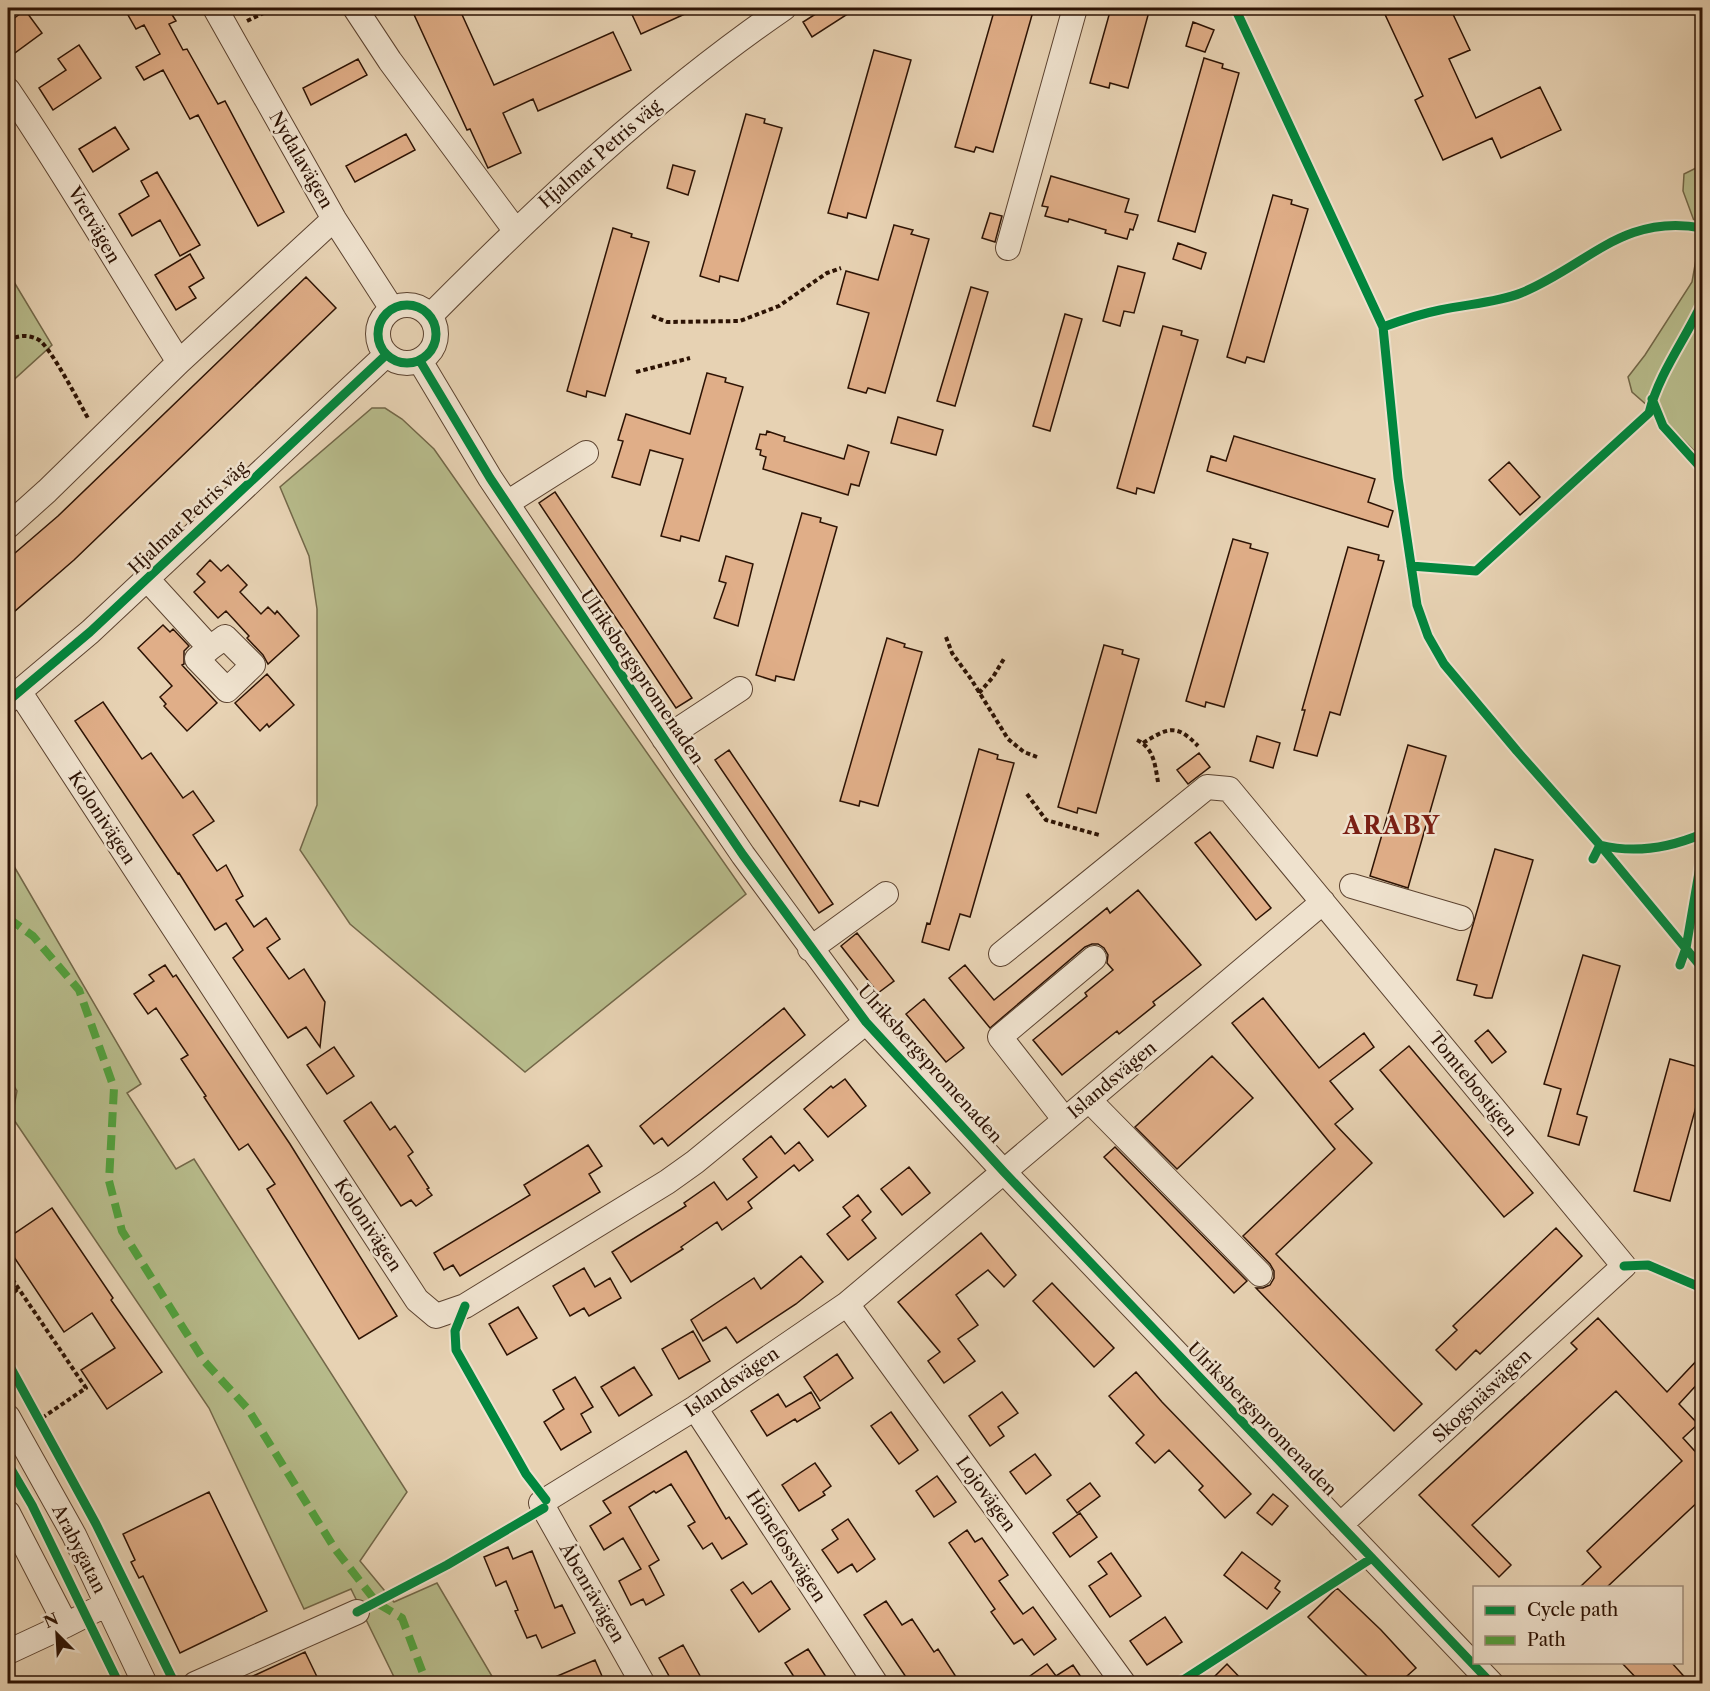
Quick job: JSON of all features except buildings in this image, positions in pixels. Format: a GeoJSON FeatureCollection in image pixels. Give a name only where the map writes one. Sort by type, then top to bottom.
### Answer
{"type":"FeatureCollection","features":[{"type":"Feature","properties":{"kind":"street","name":"Nydalavägen"},"geometry":{"type":"LineString","coordinates":[[215,8],[334,219],[392,309]]}},
{"type":"Feature","properties":{"kind":"street"},"geometry":{"type":"LineString","coordinates":[[355,8],[390,61],[515,230]]}},
{"type":"Feature","properties":{"kind":"street","name":"Hjalmar Petris väg"},"geometry":{"type":"LineString","coordinates":[[430,316],[515,230],[659,102],[784,8]]}},
{"type":"Feature","properties":{"kind":"street"},"geometry":{"type":"LineString","coordinates":[[1008,248],[1075,8]]}},
{"type":"Feature","properties":{"kind":"street","name":"Vretvägen"},"geometry":{"type":"LineString","coordinates":[[8,90],[66,177],[119,268],[179,362]]}},
{"type":"Feature","properties":{"kind":"street"},"geometry":{"type":"LineString","coordinates":[[8,526],[179,362],[334,219]]}},
{"type":"Feature","properties":{"kind":"street"},"geometry":{"type":"LineString","coordinates":[[408,305],[424,310],[430,316],[436,332],[435,340],[432,349],[420,361],[402,363],[386,355],[378,340],[378,331],[380,322],[392,309],[408,305]]}},
{"type":"Feature","properties":{"kind":"street","name":"Hjalmar Petris väg"},"geometry":{"type":"LineString","coordinates":[[13,696],[90,632],[386,355]]}},
{"type":"Feature","properties":{"kind":"street","name":"Ulriksbergspromenaden"},"geometry":{"type":"LineString","coordinates":[[420,361],[507,503],[664,740],[810,949],[866,1022],[1004,1172],[1473,1663]]}},
{"type":"Feature","properties":{"kind":"street"},"geometry":{"type":"LineString","coordinates":[[507,503],[586,453]]}},
{"type":"Feature","properties":{"kind":"street","name":"Hjalmar Petris väg"},"geometry":{"type":"LineString","coordinates":[[147,579],[210,648]]}},
{"type":"Feature","properties":{"kind":"street"},"geometry":{"type":"LineString","coordinates":[[664,740],[740,689]]}},
{"type":"Feature","properties":{"kind":"street","name":"Kolonivägen"},"geometry":{"type":"LineString","coordinates":[[13,696],[417,1300],[436,1316],[465,1305],[667,1182],[695,1162],[866,1022]]}},
{"type":"Feature","properties":{"kind":"street"},"geometry":{"type":"LineString","coordinates":[[1000,954],[1207,787],[1229,789],[1323,902]]}},
{"type":"Feature","properties":{"kind":"street"},"geometry":{"type":"LineString","coordinates":[[1352,886],[1461,918]]}},
{"type":"Feature","properties":{"kind":"street"},"geometry":{"type":"LineString","coordinates":[[810,949],[886,894]]}},
{"type":"Feature","properties":{"kind":"street","name":"Islandsvägen"},"geometry":{"type":"LineString","coordinates":[[541,1503],[695,1408],[847,1304],[1323,902]]}},
{"type":"Feature","properties":{"kind":"street","name":"Tomtebostigen"},"geometry":{"type":"LineString","coordinates":[[1323,902],[1623,1266]]}},
{"type":"Feature","properties":{"kind":"street"},"geometry":{"type":"LineString","coordinates":[[1065,1120],[1000,1037],[1094,958]]}},
{"type":"Feature","properties":{"kind":"street"},"geometry":{"type":"LineString","coordinates":[[1089,1100],[1260,1274]]}},
{"type":"Feature","properties":{"kind":"street","name":"Skogsnäsvägen"},"geometry":{"type":"LineString","coordinates":[[1340,1525],[1623,1266]]}},
{"type":"Feature","properties":{"kind":"street","name":"Lojovägen"},"geometry":{"type":"LineString","coordinates":[[847,1304],[1124,1683]]}},
{"type":"Feature","properties":{"kind":"street","name":"Hönefossvägen"},"geometry":{"type":"LineString","coordinates":[[695,1408],[876,1683]]}},
{"type":"Feature","properties":{"kind":"street","name":"Arabygatan"},"geometry":{"type":"LineString","coordinates":[[8,1417],[74,1535],[145,1683]]}},
{"type":"Feature","properties":{"kind":"street","name":"Åbenråvägen"},"geometry":{"type":"LineString","coordinates":[[541,1503],[644,1683]]}},
{"type":"Feature","properties":{"kind":"street"},"geometry":{"type":"LineString","coordinates":[[8,1513],[66,1625]]}},
{"type":"Feature","properties":{"kind":"street"},"geometry":{"type":"LineString","coordinates":[[8,1652],[107,1604]]}},
{"type":"Feature","properties":{"kind":"street"},"geometry":{"type":"LineString","coordinates":[[195,1683],[357,1612]]}},
{"type":"Feature","properties":{"kind":"street","name":"Ulriksbergspromenaden"},"geometry":{"type":"LineString","coordinates":[[1474,1664],[1492,1683]]}},
{"type":"Feature","properties":{"kind":"path"},"geometry":{"type":"LineString","coordinates":[[227,31],[274,8]]}},
{"type":"Feature","properties":{"kind":"path"},"geometry":{"type":"LineString","coordinates":[[652,316],[667,322],[741,321],[779,306],[822,276],[841,268]]}},
{"type":"Feature","properties":{"kind":"path"},"geometry":{"type":"LineString","coordinates":[[8,341],[14,337],[32,337],[46,346],[100,438]]}},
{"type":"Feature","properties":{"kind":"path"},"geometry":{"type":"LineString","coordinates":[[636,372],[690,358]]}},
{"type":"Feature","properties":{"kind":"path"},"geometry":{"type":"LineString","coordinates":[[946,637],[952,653],[1008,739],[1024,752],[1038,757]]}},
{"type":"Feature","properties":{"kind":"path"},"geometry":{"type":"LineString","coordinates":[[979,693],[1005,657]]}},
{"type":"Feature","properties":{"kind":"path"},"geometry":{"type":"LineString","coordinates":[[1143,743],[1165,730],[1174,729],[1189,736],[1198,746]]}},
{"type":"Feature","properties":{"kind":"path"},"geometry":{"type":"LineString","coordinates":[[1137,740],[1150,751],[1155,762],[1158,782]]}},
{"type":"Feature","properties":{"kind":"path"},"geometry":{"type":"LineString","coordinates":[[1027,794],[1046,820],[1099,835]]}},
{"type":"Feature","properties":{"kind":"path"},"geometry":{"type":"LineString","coordinates":[[8,1273],[86,1388],[39,1420]]}},
{"type":"Feature","properties":{"kind":"path"},"geometry":{"type":"LineString","coordinates":[[8,1296],[19,1288]]}},
{"type":"Feature","properties":{"kind":"green space"},"geometry":{"type":"Polygon","coordinates":[[[1702,165],[1702,459],[1665,421],[1632,392],[1628,377],[1645,355],[1692,282],[1700,237],[1683,191],[1684,174],[1702,165]]]}},
{"type":"Feature","properties":{"kind":"green space"},"geometry":{"type":"Polygon","coordinates":[[[8,272],[52,345],[8,385],[8,272]]]}},
{"type":"Feature","properties":{"kind":"green space"},"geometry":{"type":"Polygon","coordinates":[[[372,408],[385,408],[402,419],[434,449],[746,894],[525,1072],[350,924],[300,850],[317,805],[317,609],[309,556],[280,487],[372,408]]]}},
{"type":"Feature","properties":{"kind":"green space"},"geometry":{"type":"Polygon","coordinates":[[[8,856],[141,1084],[127,1093],[176,1169],[194,1159],[407,1492],[360,1561],[394,1602],[437,1583],[496,1683],[397,1683],[351,1589],[304,1609],[209,1408],[12,1117],[17,1091],[8,1077],[8,856]]]}},
{"type":"Feature","properties":{"kind":"marked path"},"geometry":{"type":"LineString","coordinates":[[8,918],[33,936],[79,990],[114,1088],[109,1181],[122,1231],[204,1361],[248,1409],[335,1549],[377,1603],[402,1618],[427,1684]]}},
{"type":"Feature","properties":{"kind":"cycle path"},"geometry":{"type":"LineString","coordinates":[[1235,8],[1383,327],[1398,478],[1417,605],[1428,636],[1444,664],[1600,845],[1702,968]]}},
{"type":"Feature","properties":{"kind":"cycle path"},"geometry":{"type":"LineString","coordinates":[[1383,327],[1425,313],[1492,301],[1521,293],[1627,235],[1650,228],[1674,225],[1702,228]]}},
{"type":"Feature","properties":{"kind":"cycle path"},"geometry":{"type":"LineString","coordinates":[[1411,566],[1476,571],[1649,413],[1659,384],[1702,303]]}},
{"type":"Feature","properties":{"kind":"cycle path"},"geometry":{"type":"LineString","coordinates":[[407,305],[418,307],[428,313],[434,323],[436,334],[434,345],[428,355],[418,361],[407,363],[396,361],[386,355],[380,345],[378,334],[380,323],[386,313],[396,307],[407,305]]}},
{"type":"Feature","properties":{"kind":"cycle path"},"geometry":{"type":"LineString","coordinates":[[8,701],[90,632],[386,355]]}},
{"type":"Feature","properties":{"kind":"cycle path"},"geometry":{"type":"LineString","coordinates":[[420,361],[490,478],[685,770],[743,855],[866,1022],[1004,1172],[1492,1684]]}},
{"type":"Feature","properties":{"kind":"cycle path"},"geometry":{"type":"LineString","coordinates":[[1652,399],[1663,426],[1702,469]]}},
{"type":"Feature","properties":{"kind":"cycle path"},"geometry":{"type":"LineString","coordinates":[[1593,859],[1600,845],[1626,849],[1652,848],[1677,843],[1702,834]]}},
{"type":"Feature","properties":{"kind":"cycle path"},"geometry":{"type":"LineString","coordinates":[[1680,965],[1686,948],[1702,855]]}},
{"type":"Feature","properties":{"kind":"cycle path"},"geometry":{"type":"LineString","coordinates":[[1624,1266],[1648,1265],[1702,1288]]}},
{"type":"Feature","properties":{"kind":"cycle path"},"geometry":{"type":"LineString","coordinates":[[465,1306],[455,1331],[456,1350],[526,1474],[546,1500]]}},
{"type":"Feature","properties":{"kind":"cycle path"},"geometry":{"type":"LineString","coordinates":[[8,1363],[96,1524],[175,1684]]}},
{"type":"Feature","properties":{"kind":"cycle path"},"geometry":{"type":"LineString","coordinates":[[8,1464],[32,1505],[119,1684]]}},
{"type":"Feature","properties":{"kind":"cycle path"},"geometry":{"type":"LineString","coordinates":[[357,1612],[447,1565],[544,1508]]}},
{"type":"Feature","properties":{"kind":"cycle path"},"geometry":{"type":"LineString","coordinates":[[1177,1684],[1372,1558]]}},
{"type":"Feature","properties":{"kind":"district","name":"ARABY"},"geometry":{"type":"Point","coordinates":[1392,825]}}]}
